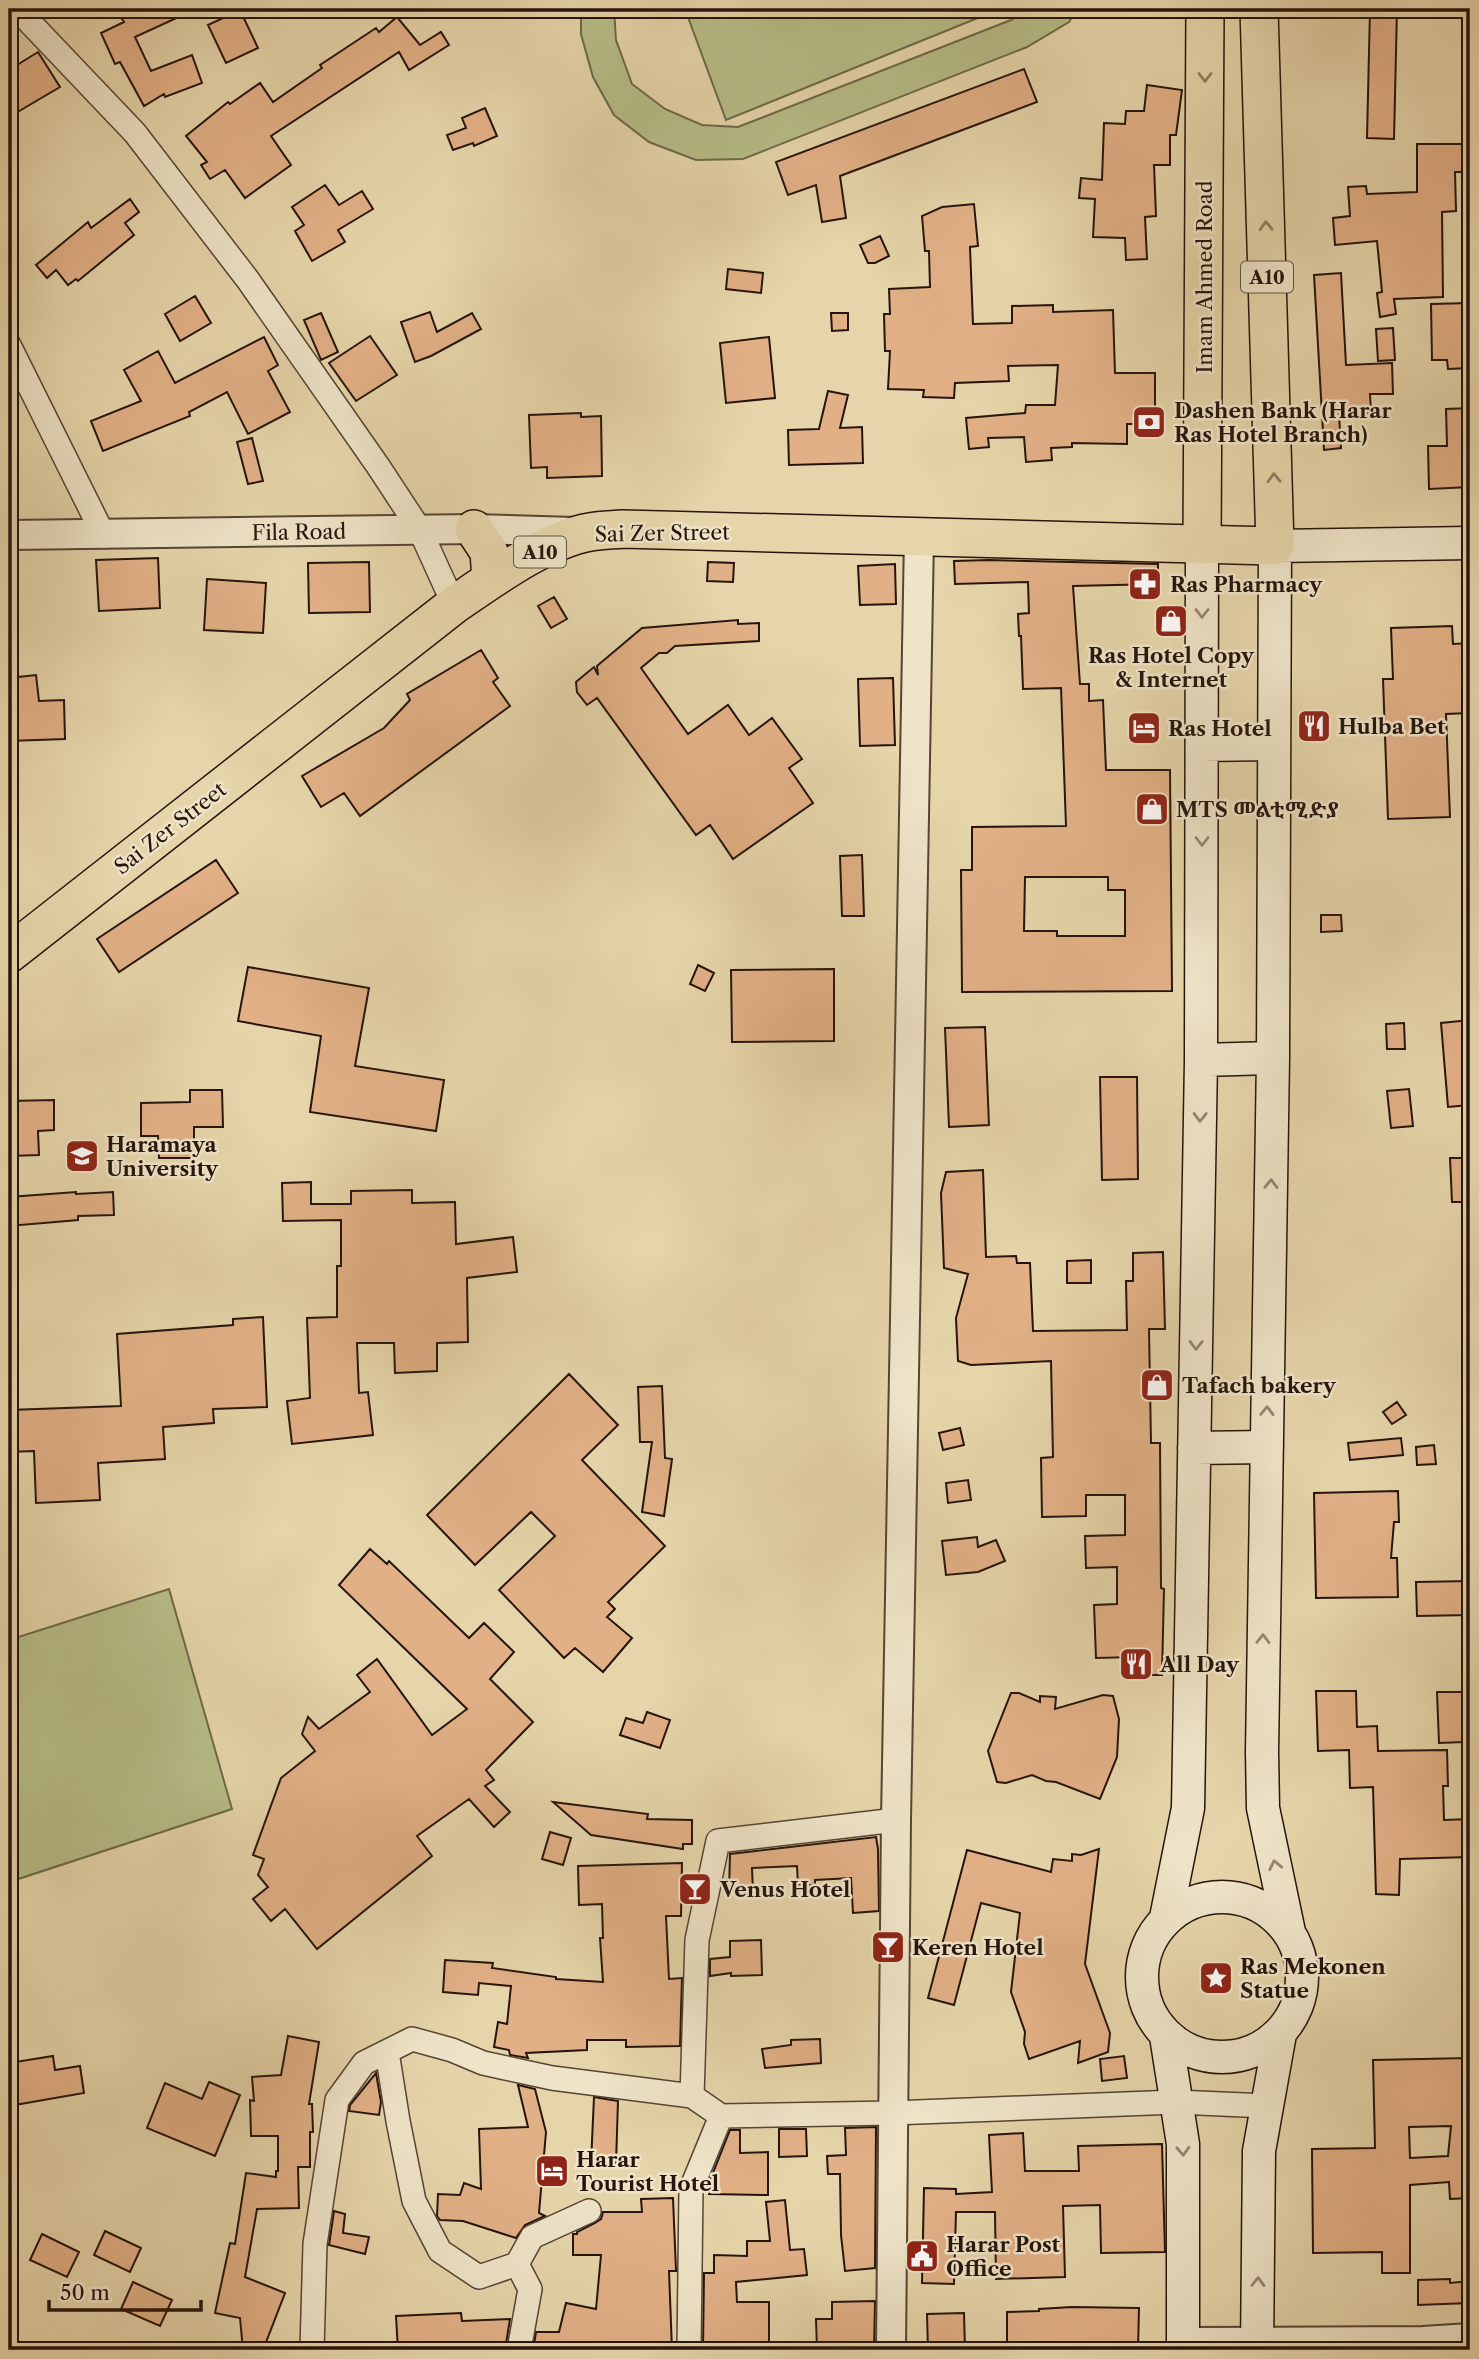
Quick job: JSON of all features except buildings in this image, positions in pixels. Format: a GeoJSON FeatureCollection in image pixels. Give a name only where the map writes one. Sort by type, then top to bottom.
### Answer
{"type":"FeatureCollection","features":[{"type":"Feature","properties":{"kind":"highway","name":"Imam Ahmed Road"},"geometry":{"type":"LineString","coordinates":[[1202,545],[1205,9]]}},
{"type":"Feature","properties":{"kind":"highway","name":"A10"},"geometry":{"type":"LineString","coordinates":[[1202,545],[1275,546],[1259,9]]}},
{"type":"Feature","properties":{"kind":"highway"},"geometry":{"type":"LineString","coordinates":[[474,529],[489,552],[491,579]]}},
{"type":"Feature","properties":{"kind":"highway","name":"Sai Zer Street"},"geometry":{"type":"LineString","coordinates":[[9,954],[454,605],[491,579],[552,545],[589,532],[623,529],[1202,545]]}},
{"type":"Feature","properties":{"kind":"main road"},"geometry":{"type":"LineString","coordinates":[[1289,1932],[1270,1912],[1245,1899],[1217,1896],[1190,1902],[1166,1918],[1150,1941],[1142,1965],[1142,1990],[1150,2015],[1166,2036],[1186,2050],[1211,2058],[1236,2057],[1260,2049],[1280,2034],[1295,2013],[1303,1986],[1301,1958],[1289,1932],[1263,1808],[1273,1058],[1275,546],[1470,543]]}},
{"type":"Feature","properties":{"kind":"main road"},"geometry":{"type":"LineString","coordinates":[[1166,1918],[1188,1808],[1201,1060],[1202,545]]}},
{"type":"Feature","properties":{"kind":"main road"},"geometry":{"type":"LineString","coordinates":[[1202,745],[1274,744]]}},
{"type":"Feature","properties":{"kind":"main road"},"geometry":{"type":"LineString","coordinates":[[1201,1060],[1273,1058]]}},
{"type":"Feature","properties":{"kind":"main road"},"geometry":{"type":"LineString","coordinates":[[1194,1448],[1267,1447]]}},
{"type":"Feature","properties":{"kind":"main road"},"geometry":{"type":"LineString","coordinates":[[1257,2346],[1259,2151],[1280,2034]]}},
{"type":"Feature","properties":{"kind":"main road"},"geometry":{"type":"LineString","coordinates":[[1166,2036],[1184,2144],[1183,2346]]}},
{"type":"Feature","properties":{"kind":"street"},"geometry":{"type":"LineString","coordinates":[[17,9],[135,133],[240,269],[420,530],[454,605]]}},
{"type":"Feature","properties":{"kind":"street"},"geometry":{"type":"LineString","coordinates":[[9,345],[104,536]]}},
{"type":"Feature","properties":{"kind":"street","name":"Fila Road"},"geometry":{"type":"LineString","coordinates":[[9,535],[104,536],[474,529],[589,532]]}},
{"type":"Feature","properties":{"kind":"street"},"geometry":{"type":"LineString","coordinates":[[891,2350],[896,1820],[919,537]]}},
{"type":"Feature","properties":{"kind":"street"},"geometry":{"type":"LineString","coordinates":[[692,2096],[697,1940],[718,1841],[896,1820]]}},
{"type":"Feature","properties":{"kind":"street"},"geometry":{"type":"LineString","coordinates":[[312,2350],[315,2244],[337,2100],[364,2063],[412,2039],[452,2050],[483,2063],[552,2078],[692,2096],[721,2116],[892,2113],[1176,2102],[1267,2106]]}},
{"type":"Feature","properties":{"kind":"street"},"geometry":{"type":"LineString","coordinates":[[387,2052],[414,2201],[440,2251],[479,2277],[517,2264],[532,2236],[589,2211]]}},
{"type":"Feature","properties":{"kind":"street"},"geometry":{"type":"LineString","coordinates":[[689,2350],[691,2189],[721,2116]]}},
{"type":"Feature","properties":{"kind":"street"},"geometry":{"type":"LineString","coordinates":[[517,2264],[530,2290],[519,2350]]}},
{"type":"Feature","properties":{"kind":"street"},"geometry":{"type":"LineString","coordinates":[[1183,2346],[1470,2338]]}},
{"type":"Feature","properties":{"kind":"green space"},"geometry":{"type":"Polygon","coordinates":[[[581,9],[614,9],[616,40],[632,84],[665,109],[702,125],[738,127],[1011,20],[1029,9],[1077,9],[1069,22],[1027,47],[743,159],[696,160],[649,142],[614,115],[593,77],[581,34],[581,9]]]}},
{"type":"Feature","properties":{"kind":"green space"},"geometry":{"type":"Polygon","coordinates":[[[685,9],[1000,9],[726,120],[685,9]]]}},
{"type":"Feature","properties":{"kind":"green space"},"geometry":{"type":"Polygon","coordinates":[[[169,1589],[232,1809],[9,1882],[9,1640],[169,1589]]]}},
{"type":"Feature","properties":{"kind":"place","name":"Dashen Bank (Harar Ras Hotel Branch)"},"geometry":{"type":"Point","coordinates":[1149,422]}},
{"type":"Feature","properties":{"kind":"place","name":"Ras Pharmacy"},"geometry":{"type":"Point","coordinates":[1145,584]}},
{"type":"Feature","properties":{"kind":"place","name":"Ras Hotel Copy & Internet"},"geometry":{"type":"Point","coordinates":[1171,621]}},
{"type":"Feature","properties":{"kind":"place","name":"Hulba Bet"},"geometry":{"type":"Point","coordinates":[1314,726]}},
{"type":"Feature","properties":{"kind":"place","name":"Ras Hotel"},"geometry":{"type":"Point","coordinates":[1144,728]}},
{"type":"Feature","properties":{"kind":"place","name":"MTS መልቲሚድያ"},"geometry":{"type":"Point","coordinates":[1152,809]}},
{"type":"Feature","properties":{"kind":"place","name":"Haramaya University"},"geometry":{"type":"Point","coordinates":[82,1156]}},
{"type":"Feature","properties":{"kind":"place","name":"Tafach bakery"},"geometry":{"type":"Point","coordinates":[1157,1385]}},
{"type":"Feature","properties":{"kind":"place","name":"All Day"},"geometry":{"type":"Point","coordinates":[1136,1664]}},
{"type":"Feature","properties":{"kind":"place","name":"Venus Hotel"},"geometry":{"type":"Point","coordinates":[695,1889]}},
{"type":"Feature","properties":{"kind":"place","name":"Keren Hotel"},"geometry":{"type":"Point","coordinates":[888,1947]}},
{"type":"Feature","properties":{"kind":"place","name":"Ras Mekonen Statue"},"geometry":{"type":"Point","coordinates":[1216,1978]}},
{"type":"Feature","properties":{"kind":"place","name":"Harar Tourist Hotel"},"geometry":{"type":"Point","coordinates":[552,2171]}},
{"type":"Feature","properties":{"kind":"place","name":"Harar Post Office"},"geometry":{"type":"Point","coordinates":[922,2256]}}]}
